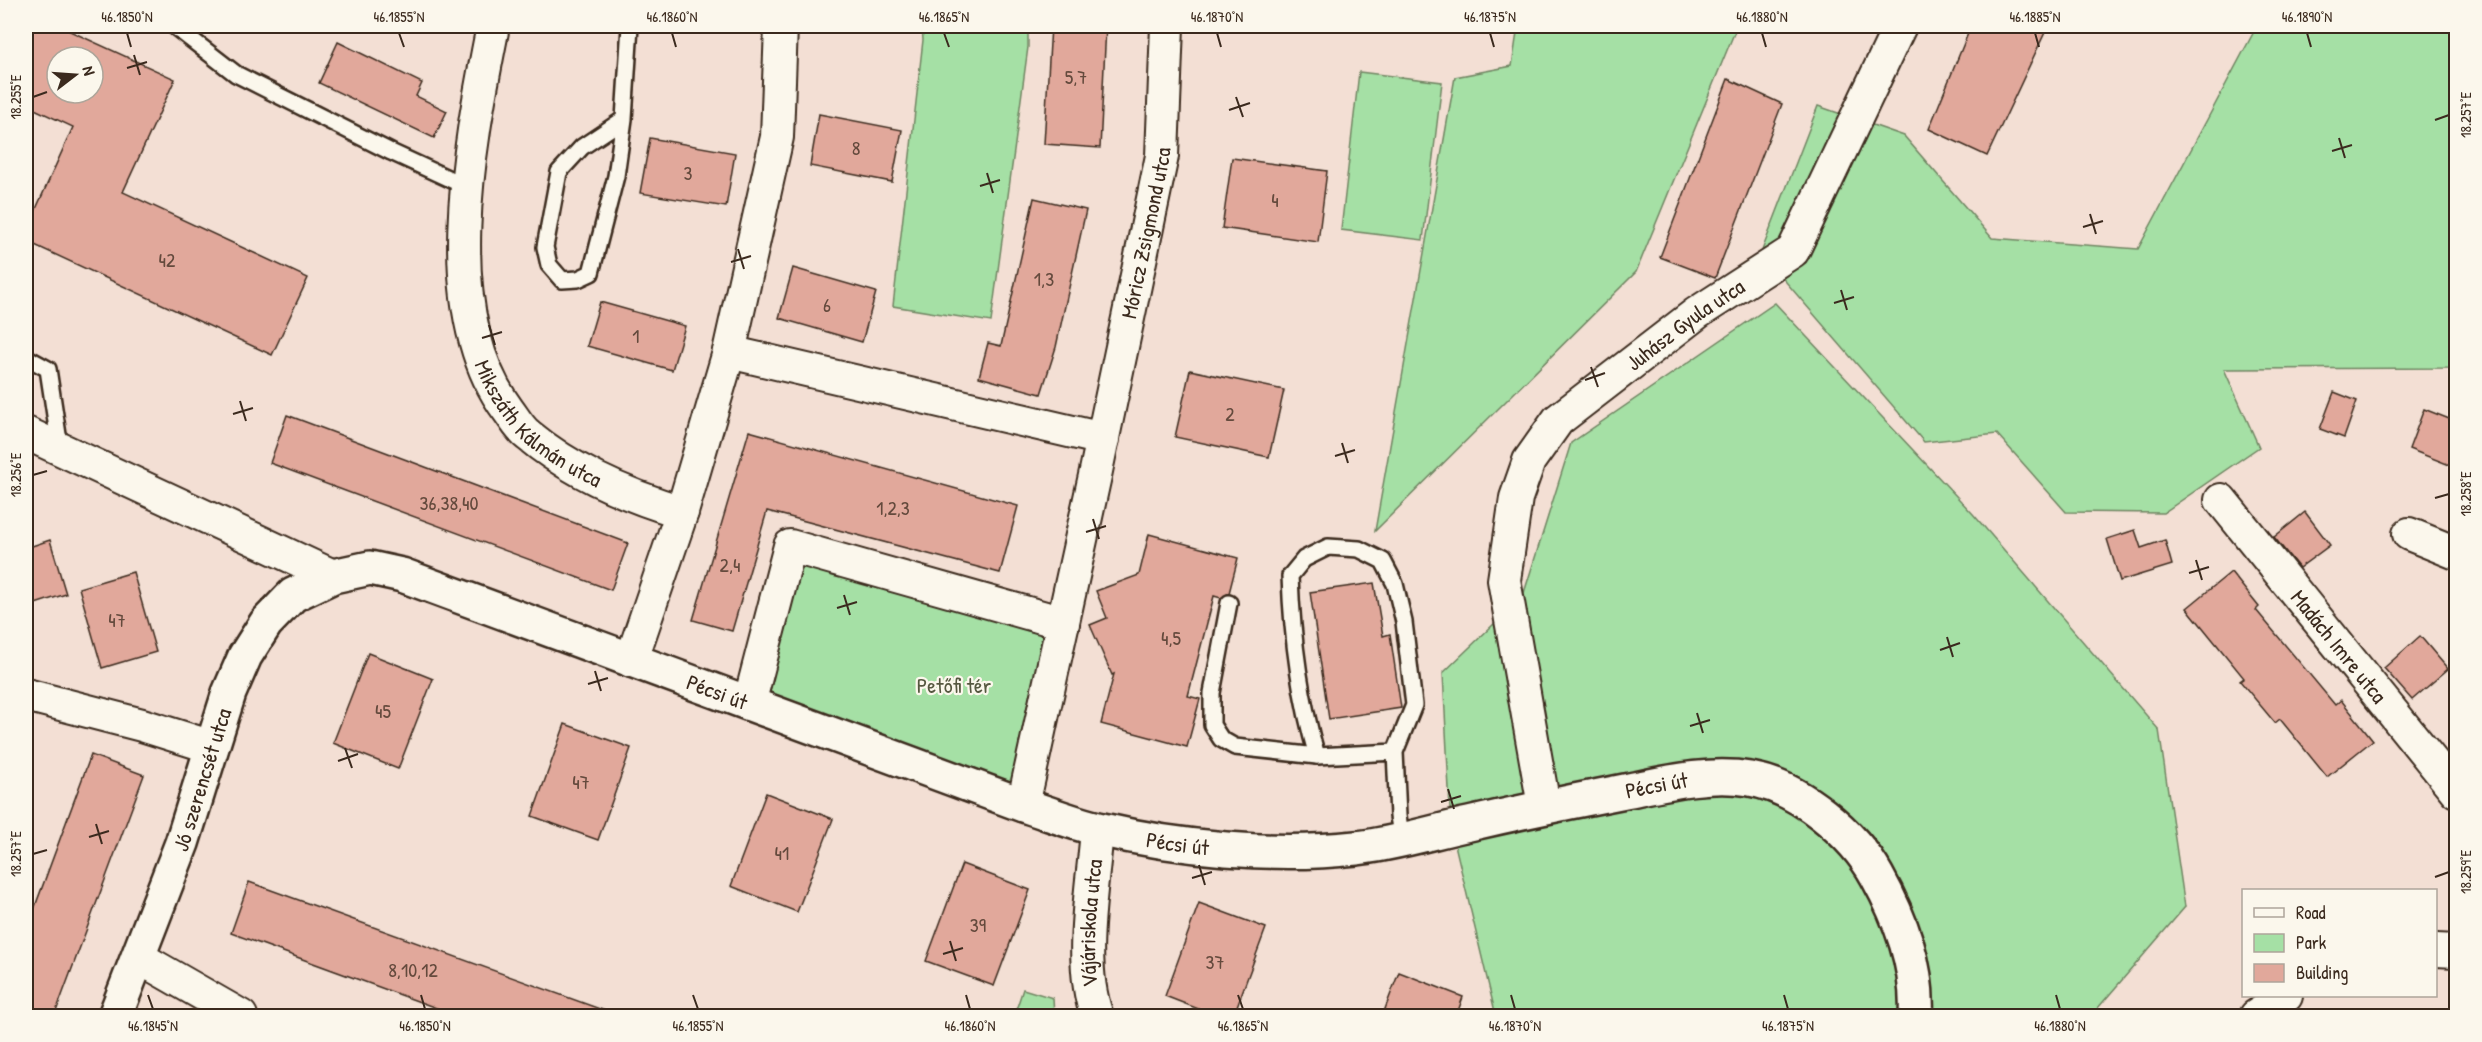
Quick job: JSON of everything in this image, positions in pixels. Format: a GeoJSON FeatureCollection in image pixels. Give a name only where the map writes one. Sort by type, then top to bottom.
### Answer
{"type":"FeatureCollection","features":[{"type":"Feature","properties":{"kind":"main road","name":"Pécsi út"},"geometry":{"type":"LineString","coordinates":[[333,576],[370,568],[402,575],[1023,806],[1097,829],[1194,846],[1292,851],[1355,848],[1402,841],[1544,806],[1676,781],[1721,777],[1752,779],[1787,792],[1823,815],[1870,863],[1893,906],[1910,952],[1917,1000],[1916,1017]]}},
{"type":"Feature","properties":{"kind":"main road","name":"Jó szerencsét utca"},"geometry":{"type":"LineString","coordinates":[[115,1017],[182,843],[229,693],[245,656],[266,623],[293,596],[333,576]]}},
{"type":"Feature","properties":{"kind":"street","name":"Mikszáth Kálmán utca"},"geometry":{"type":"LineString","coordinates":[[493,26],[467,187],[465,263],[468,307],[484,369],[495,393],[526,434],[558,456],[607,484],[682,512]]}},
{"type":"Feature","properties":{"kind":"street"},"geometry":{"type":"LineString","coordinates":[[631,661],[682,512],[729,352],[777,137],[781,26]]}},
{"type":"Feature","properties":{"kind":"street","name":"Móricz Zsigmond utca"},"geometry":{"type":"LineString","coordinates":[[1023,806],[1162,156],[1167,26]]}},
{"type":"Feature","properties":{"kind":"street","name":"Juhász Gyula utca"},"geometry":{"type":"LineString","coordinates":[[1544,806],[1504,580],[1516,498],[1529,461],[1558,420],[1697,313],[1793,251],[1900,26]]}},
{"type":"Feature","properties":{"kind":"street"},"geometry":{"type":"LineString","coordinates":[[729,352],[1103,439]]}},
{"type":"Feature","properties":{"kind":"street"},"geometry":{"type":"LineString","coordinates":[[26,433],[333,576]]}},
{"type":"Feature","properties":{"kind":"street","name":"Madách Imre utca"},"geometry":{"type":"LineString","coordinates":[[2222,500],[2457,791]]}},
{"type":"Feature","properties":{"kind":"street"},"geometry":{"type":"LineString","coordinates":[[2409,534],[2457,553]]}},
{"type":"Feature","properties":{"kind":"street"},"geometry":{"type":"LineString","coordinates":[[749,704],[790,546],[1063,623]]}},
{"type":"Feature","properties":{"kind":"street"},"geometry":{"type":"LineString","coordinates":[[26,695],[142,725],[212,747]]}},
{"type":"Feature","properties":{"kind":"street","name":"Vájáriskola utca"},"geometry":{"type":"LineString","coordinates":[[1097,829],[1086,957],[1093,1006],[1097,1017]]}},
{"type":"Feature","properties":{"kind":"street"},"geometry":{"type":"LineString","coordinates":[[2437,950],[2457,951]]}},
{"type":"Feature","properties":{"kind":"street"},"geometry":{"type":"LineString","coordinates":[[138,957],[241,1017]]}},
{"type":"Feature","properties":{"kind":"street"},"geometry":{"type":"LineString","coordinates":[[2256,1017],[2285,997]]}},
{"type":"Feature","properties":{"kind":"lane"},"geometry":{"type":"LineString","coordinates":[[174,26],[236,74],[391,152],[467,187]]}},
{"type":"Feature","properties":{"kind":"lane"},"geometry":{"type":"LineString","coordinates":[[624,119],[582,147],[559,172],[545,247],[549,265],[562,280],[578,279],[591,273],[616,176],[624,119],[630,26]]}},
{"type":"Feature","properties":{"kind":"lane"},"geometry":{"type":"LineString","coordinates":[[26,357],[48,369],[60,448]]}},
{"type":"Feature","properties":{"kind":"lane"},"geometry":{"type":"LineString","coordinates":[[1317,756],[1305,715],[1291,603],[1290,576],[1304,559],[1328,547],[1359,549],[1383,561],[1395,584],[1404,622],[1414,705],[1395,752],[1398,816],[1402,841]]}},
{"type":"Feature","properties":{"kind":"lane"},"geometry":{"type":"LineString","coordinates":[[1229,603],[1212,693],[1212,725],[1221,739],[1235,747],[1317,756],[1395,752]]}},
{"type":"Feature","properties":{"kind":"green space"},"geometry":{"type":"Polygon","coordinates":[[[922,26],[1028,26],[1028,47],[991,322],[893,306],[923,40],[922,26]]]}},
{"type":"Feature","properties":{"kind":"green space"},"geometry":{"type":"Polygon","coordinates":[[[1518,26],[1737,26],[1636,272],[1375,531],[1455,77],[1512,66],[1518,26]]]}},
{"type":"Feature","properties":{"kind":"green space"},"geometry":{"type":"Polygon","coordinates":[[[2257,26],[2456,26],[2456,368],[2224,369],[2259,447],[2163,513],[2066,512],[1997,434],[1924,442],[1761,253],[1818,106],[1904,136],[1992,238],[2138,249],[2257,26]]]}},
{"type":"Feature","properties":{"kind":"green space"},"geometry":{"type":"Polygon","coordinates":[[[1359,72],[1442,82],[1423,240],[1341,230],[1359,72]]]}},
{"type":"Feature","properties":{"kind":"green space"},"geometry":{"type":"Polygon","coordinates":[[[1775,303],[1973,514],[2159,730],[2185,907],[2091,1016],[1496,1016],[1451,828],[1443,673],[1523,596],[1571,443],[1775,303]]]}},
{"type":"Feature","properties":{"kind":"green space","name":"Petőfi tér"},"geometry":{"type":"Polygon","coordinates":[[[790,546],[1063,623],[1023,805],[749,704],[790,546]]]}},
{"type":"Feature","properties":{"kind":"green space"},"geometry":{"type":"Polygon","coordinates":[[[1023,989],[1053,998],[1054,1016],[1014,1016],[1023,989]]]}},
{"type":"Feature","properties":{"kind":"building"},"geometry":{"type":"Polygon","coordinates":[[[26,26],[59,26],[101,45],[45,45],[45,105],[105,105],[105,47],[175,79],[123,192],[308,278],[272,355],[26,241],[26,231],[73,127],[26,105],[26,26]]]}},
{"type":"Feature","properties":{"kind":"building"},"geometry":{"type":"Polygon","coordinates":[[[1051,26],[1106,26],[1100,148],[1044,144],[1051,26]]]}},
{"type":"Feature","properties":{"kind":"building"},"geometry":{"type":"Polygon","coordinates":[[[1971,26],[2048,26],[1987,156],[1929,129],[1971,26]]]}},
{"type":"Feature","properties":{"kind":"building"},"geometry":{"type":"Polygon","coordinates":[[[338,42],[422,83],[416,96],[447,111],[434,138],[319,83],[338,42]]]}},
{"type":"Feature","properties":{"kind":"building"},"geometry":{"type":"Polygon","coordinates":[[[1728,79],[1782,104],[1715,278],[1660,257],[1728,79]]]}},
{"type":"Feature","properties":{"kind":"building"},"geometry":{"type":"Polygon","coordinates":[[[819,114],[902,130],[892,182],[810,166],[819,114]]]}},
{"type":"Feature","properties":{"kind":"building"},"geometry":{"type":"Polygon","coordinates":[[[650,138],[735,153],[726,207],[640,193],[650,138]]]}},
{"type":"Feature","properties":{"kind":"building"},"geometry":{"type":"Polygon","coordinates":[[[1232,158],[1327,171],[1318,242],[1222,228],[1232,158]]]}},
{"type":"Feature","properties":{"kind":"building"},"geometry":{"type":"Polygon","coordinates":[[[1034,198],[1086,210],[1056,347],[1041,394],[979,377],[988,343],[1001,346],[1034,198]]]}},
{"type":"Feature","properties":{"kind":"building"},"geometry":{"type":"Polygon","coordinates":[[[793,268],[876,292],[862,342],[779,318],[793,268]]]}},
{"type":"Feature","properties":{"kind":"building"},"geometry":{"type":"Polygon","coordinates":[[[600,302],[685,326],[672,370],[587,346],[600,302]]]}},
{"type":"Feature","properties":{"kind":"building"},"geometry":{"type":"Polygon","coordinates":[[[1190,370],[1284,390],[1269,457],[1175,437],[1190,370]]]}},
{"type":"Feature","properties":{"kind":"building"},"geometry":{"type":"Polygon","coordinates":[[[2334,392],[2357,401],[2344,438],[2320,429],[2334,392]]]}},
{"type":"Feature","properties":{"kind":"building"},"geometry":{"type":"Polygon","coordinates":[[[2424,409],[2457,422],[2457,468],[2409,449],[2424,409]]]}},
{"type":"Feature","properties":{"kind":"building"},"geometry":{"type":"Polygon","coordinates":[[[287,415],[628,543],[611,590],[270,463],[287,415]]]}},
{"type":"Feature","properties":{"kind":"building"},"geometry":{"type":"Polygon","coordinates":[[[749,431],[1018,506],[1000,573],[767,511],[732,631],[693,620],[749,431]]]}},
{"type":"Feature","properties":{"kind":"building"},"geometry":{"type":"Polygon","coordinates":[[[2305,512],[2330,545],[2299,568],[2274,537],[2305,512]]]}},
{"type":"Feature","properties":{"kind":"building"},"geometry":{"type":"Polygon","coordinates":[[[2135,530],[2141,548],[2165,540],[2172,565],[2120,581],[2107,539],[2135,530]]]}},
{"type":"Feature","properties":{"kind":"building"},"geometry":{"type":"Polygon","coordinates":[[[1149,534],[1238,558],[1229,593],[1221,598],[1214,596],[1188,696],[1200,699],[1187,747],[1101,724],[1114,674],[1112,675],[1090,625],[1107,618],[1096,591],[1139,575],[1149,534]]]}},
{"type":"Feature","properties":{"kind":"building"},"geometry":{"type":"Polygon","coordinates":[[[50,540],[66,594],[26,607],[26,548],[50,540]]]}},
{"type":"Feature","properties":{"kind":"building"},"geometry":{"type":"Polygon","coordinates":[[[133,572],[156,652],[102,668],[79,588],[133,572]]]}},
{"type":"Feature","properties":{"kind":"building"},"geometry":{"type":"Polygon","coordinates":[[[2231,572],[2259,607],[2256,610],[2335,705],[2341,700],[2373,740],[2327,777],[2280,719],[2275,723],[2240,681],[2244,678],[2187,608],[2231,572]]]}},
{"type":"Feature","properties":{"kind":"building"},"geometry":{"type":"Polygon","coordinates":[[[1374,583],[1383,636],[1390,634],[1401,708],[1329,719],[1310,592],[1374,583]]]}},
{"type":"Feature","properties":{"kind":"building"},"geometry":{"type":"Polygon","coordinates":[[[2420,636],[2448,669],[2412,700],[2384,668],[2420,636]]]}},
{"type":"Feature","properties":{"kind":"building"},"geometry":{"type":"Polygon","coordinates":[[[368,653],[433,679],[398,769],[333,743],[368,653]]]}},
{"type":"Feature","properties":{"kind":"building"},"geometry":{"type":"Polygon","coordinates":[[[565,724],[631,748],[598,840],[532,816],[565,724]]]}},
{"type":"Feature","properties":{"kind":"building"},"geometry":{"type":"Polygon","coordinates":[[[91,755],[144,775],[54,1017],[26,1017],[26,931],[91,755]]]}},
{"type":"Feature","properties":{"kind":"building"},"geometry":{"type":"Polygon","coordinates":[[[766,793],[833,819],[797,912],[731,886],[766,793]]]}},
{"type":"Feature","properties":{"kind":"building"},"geometry":{"type":"Polygon","coordinates":[[[962,864],[1030,890],[994,986],[926,961],[962,864]]]}},
{"type":"Feature","properties":{"kind":"building"},"geometry":{"type":"Polygon","coordinates":[[[249,882],[611,1013],[611,1017],[461,1017],[231,933],[249,882]]]}},
{"type":"Feature","properties":{"kind":"building"},"geometry":{"type":"Polygon","coordinates":[[[1199,903],[1266,928],[1233,1017],[1219,1017],[1165,996],[1199,903]]]}},
{"type":"Feature","properties":{"kind":"building"},"geometry":{"type":"Polygon","coordinates":[[[1399,972],[1463,997],[1456,1017],[1382,1017],[1399,972]]]}}]}
